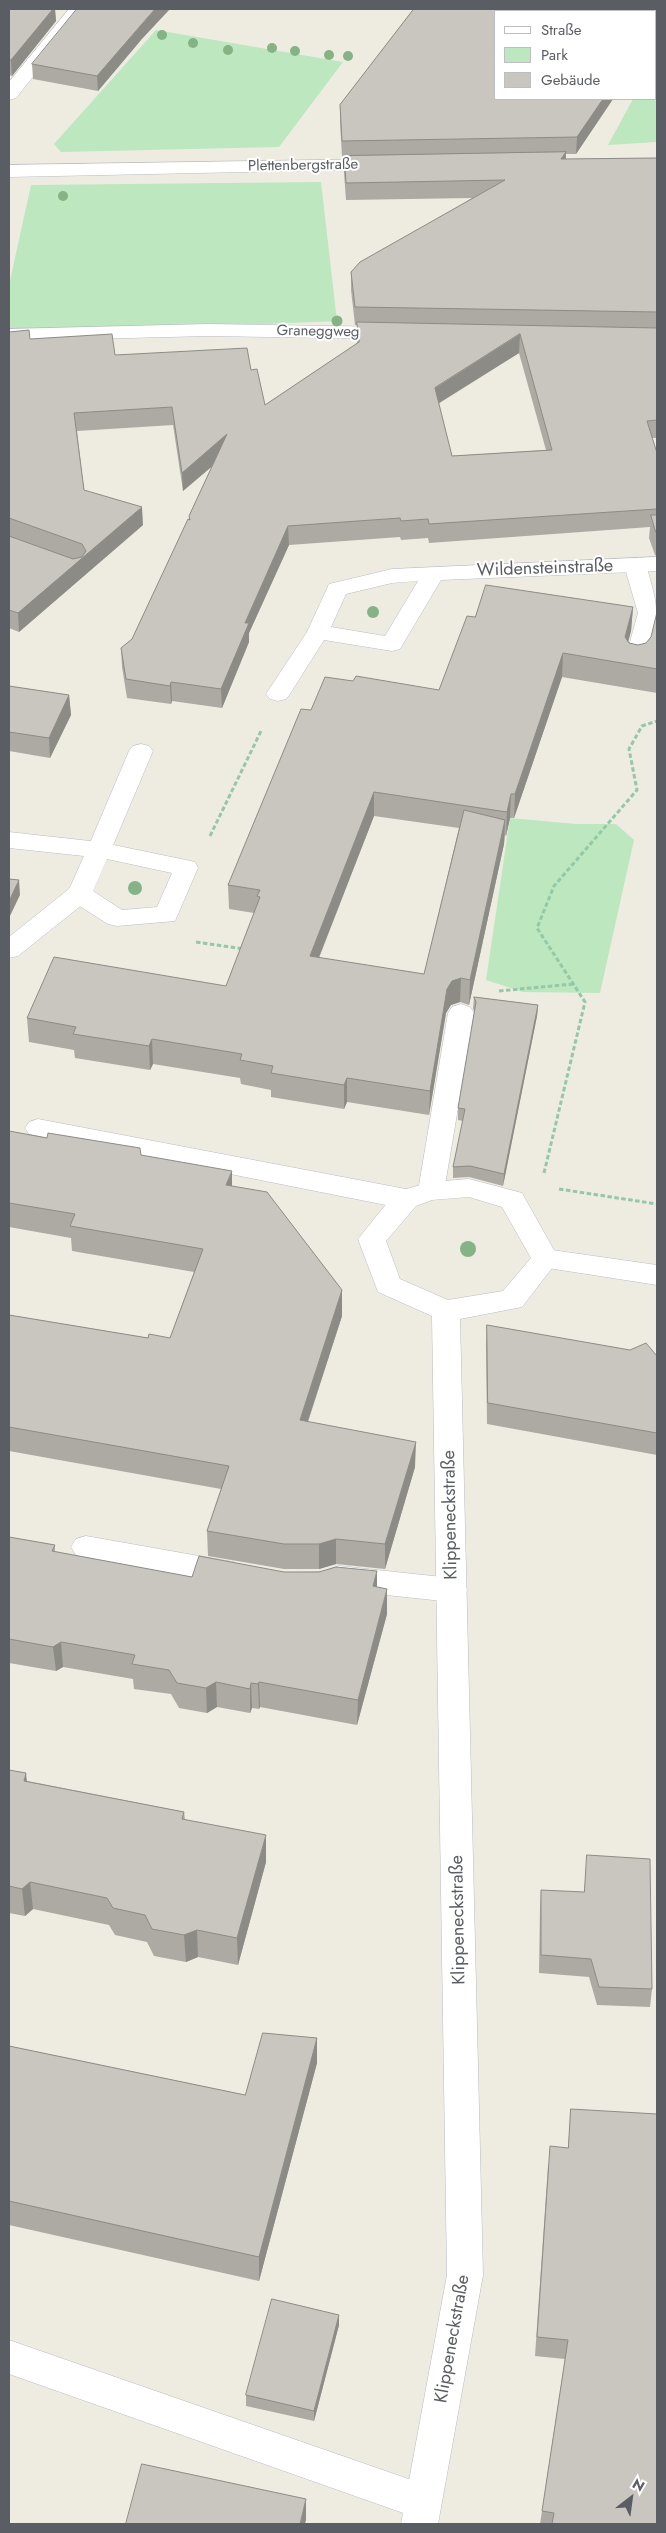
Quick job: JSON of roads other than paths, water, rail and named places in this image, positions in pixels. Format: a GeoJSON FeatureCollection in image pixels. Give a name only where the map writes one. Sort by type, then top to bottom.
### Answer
{"type":"FeatureCollection","features":[{"type":"Feature","properties":{"kind":"street"},"geometry":{"type":"LineString","coordinates":[[9,94],[68,13]]}},
{"type":"Feature","properties":{"kind":"street","name":"Plettenbergstraße"},"geometry":{"type":"LineString","coordinates":[[9,171],[398,165]]}},
{"type":"Feature","properties":{"kind":"street","name":"Graneggweg"},"geometry":{"type":"LineString","coordinates":[[9,335],[208,330],[416,334]]}},
{"type":"Feature","properties":{"kind":"street","name":"Wildensteinstraße"},"geometry":{"type":"LineString","coordinates":[[318,632],[337,589],[392,576],[657,564]]}},
{"type":"Feature","properties":{"kind":"street"},"geometry":{"type":"LineString","coordinates":[[635,565],[649,613],[636,660]]}},
{"type":"Feature","properties":{"kind":"street"},"geometry":{"type":"LineString","coordinates":[[278,694],[318,632],[392,644],[434,574]]}},
{"type":"Feature","properties":{"kind":"street"},"geometry":{"type":"LineString","coordinates":[[9,950],[79,894],[141,751]]}},
{"type":"Feature","properties":{"kind":"street"},"geometry":{"type":"LineString","coordinates":[[9,840],[99,850],[186,868],[166,915],[117,918],[79,894]]}},
{"type":"Feature","properties":{"kind":"street"},"geometry":{"type":"LineString","coordinates":[[461,1013],[418,1195],[372,1239],[388,1286],[446,1311],[512,1300],[545,1259]]}},
{"type":"Feature","properties":{"kind":"street"},"geometry":{"type":"LineString","coordinates":[[38,1128],[418,1195],[469,1188],[512,1200],[545,1259]]}},
{"type":"Feature","properties":{"kind":"street"},"geometry":{"type":"LineString","coordinates":[[545,1259],[657,1275]]}},
{"type":"Feature","properties":{"kind":"street","name":"Klippeneckstraße"},"geometry":{"type":"LineString","coordinates":[[421,2513],[465,2274],[446,1311]]}},
{"type":"Feature","properties":{"kind":"street"},"geometry":{"type":"LineString","coordinates":[[86,1547],[256,1578]]}},
{"type":"Feature","properties":{"kind":"street"},"geometry":{"type":"LineString","coordinates":[[310,1583],[336,1578],[452,1590]]}},
{"type":"Feature","properties":{"kind":"street"},"geometry":{"type":"LineString","coordinates":[[9,2357],[421,2513]]}}]}
